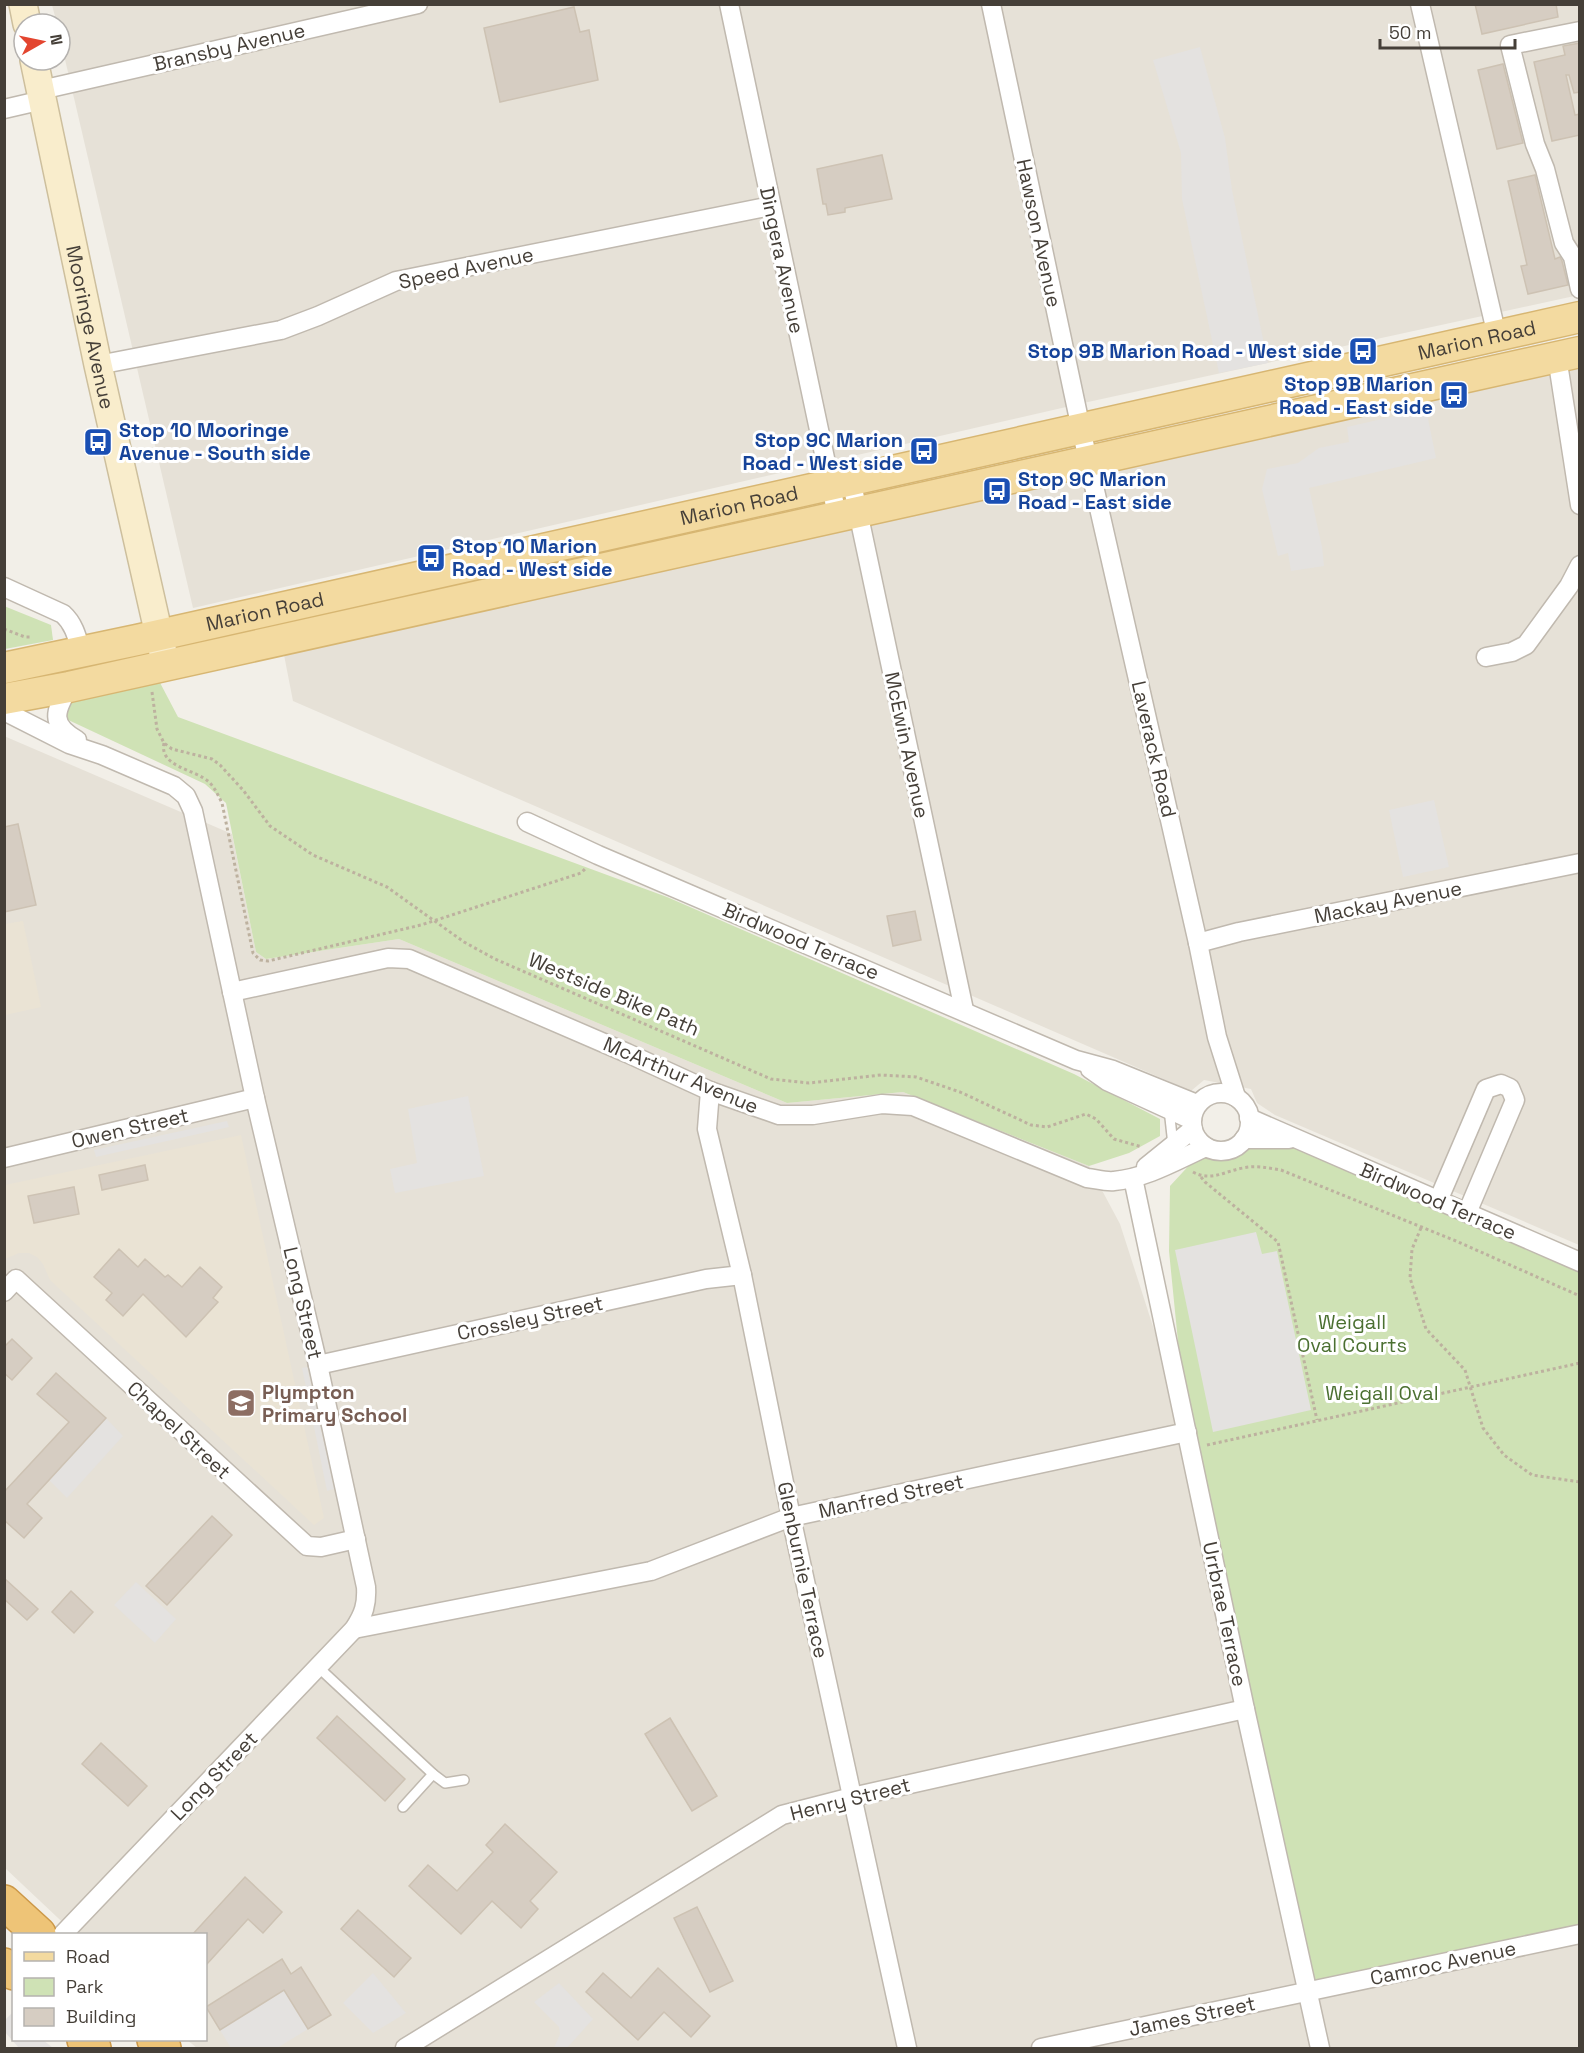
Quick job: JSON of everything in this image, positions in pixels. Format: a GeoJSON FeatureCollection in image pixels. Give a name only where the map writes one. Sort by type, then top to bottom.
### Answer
{"type":"FeatureCollection","features":[{"type":"Feature","properties":{"kind":"highway"},"geometry":{"type":"LineString","coordinates":[[4,1902],[37,1933]]}},
{"type":"Feature","properties":{"kind":"main road","name":"Marion Road"},"geometry":{"type":"LineString","coordinates":[[4,668],[1580,317]]}},
{"type":"Feature","properties":{"kind":"main road"},"geometry":{"type":"LineString","coordinates":[[1485,338],[1471,352],[1478,361],[1486,366],[1502,369]]}},
{"type":"Feature","properties":{"kind":"main road","name":"Marion Road"},"geometry":{"type":"LineString","coordinates":[[4,699],[158,674],[847,513],[1088,462],[1568,354]]}},
{"type":"Feature","properties":{"kind":"street","name":"Bransby Avenue"},"geometry":{"type":"LineString","coordinates":[[4,109],[42,95],[417,4]]}},
{"type":"Feature","properties":{"kind":"street","name":"Dingera Avenue"},"geometry":{"type":"LineString","coordinates":[[729,4],[771,206],[840,482]]}},
{"type":"Feature","properties":{"kind":"street","name":"Hawson Avenue"},"geometry":{"type":"LineString","coordinates":[[991,4],[1088,462]]}},
{"type":"Feature","properties":{"kind":"street"},"geometry":{"type":"LineString","coordinates":[[1420,4],[1485,338]]}},
{"type":"Feature","properties":{"kind":"street"},"geometry":{"type":"LineString","coordinates":[[1580,31],[1510,45],[1535,144],[1545,169],[1564,243],[1573,257],[1580,289]]}},
{"type":"Feature","properties":{"kind":"street","name":"Mooringe Avenue"},"geometry":{"type":"LineString","coordinates":[[37,72],[98,365],[159,635],[158,674]]}},
{"type":"Feature","properties":{"kind":"street","name":"Speed Avenue"},"geometry":{"type":"LineString","coordinates":[[98,365],[281,330],[396,281],[771,206]]}},
{"type":"Feature","properties":{"kind":"street"},"geometry":{"type":"LineString","coordinates":[[1568,354],[1580,505]]}},
{"type":"Feature","properties":{"kind":"street","name":"Laverack Road"},"geometry":{"type":"LineString","coordinates":[[1088,462],[1198,943],[1217,1037],[1236,1097]]}},
{"type":"Feature","properties":{"kind":"street","name":"McEwin Avenue"},"geometry":{"type":"LineString","coordinates":[[840,482],[963,1010]]}},
{"type":"Feature","properties":{"kind":"street"},"geometry":{"type":"LineString","coordinates":[[1486,657],[1512,652],[1526,645],[1569,586],[1580,564]]}},
{"type":"Feature","properties":{"kind":"street"},"geometry":{"type":"LineString","coordinates":[[4,587],[63,614],[70,620],[76,632],[81,651]]}},
{"type":"Feature","properties":{"kind":"street","name":"Long Street"},"geometry":{"type":"LineString","coordinates":[[69,687],[56,711],[57,720],[69,736],[102,755]]}},
{"type":"Feature","properties":{"kind":"street","name":"Long Street"},"geometry":{"type":"LineString","coordinates":[[4,711],[69,744],[102,755],[174,786],[186,796],[193,811],[255,1098],[318,1365],[366,1587],[367,1603],[363,1616],[354,1629],[65,1933]]}},
{"type":"Feature","properties":{"kind":"street","name":"Birdwood Terrace"},"geometry":{"type":"LineString","coordinates":[[527,822],[598,855],[1076,1060],[1113,1070],[1194,1118]]}},
{"type":"Feature","properties":{"kind":"street","name":"Mackay Avenue"},"geometry":{"type":"LineString","coordinates":[[1198,943],[1239,932],[1580,863]]}},
{"type":"Feature","properties":{"kind":"street","name":"McArthur Avenue"},"geometry":{"type":"LineString","coordinates":[[232,992],[388,958],[409,959],[627,1053],[710,1092],[779,1115],[813,1115],[882,1104],[913,1106],[1087,1178],[1112,1181],[1132,1178],[1165,1167],[1206,1147]]}},
{"type":"Feature","properties":{"kind":"street","name":"Laverack Road"},"geometry":{"type":"LineString","coordinates":[[1216,1093],[1217,1037]]}},
{"type":"Feature","properties":{"kind":"street","name":"Birdwood Terrace"},"geometry":{"type":"LineString","coordinates":[[1076,1060],[1107,1081],[1194,1118]]}},
{"type":"Feature","properties":{"kind":"street"},"geometry":{"type":"LineString","coordinates":[[1438,1201],[1486,1089],[1501,1084],[1510,1088],[1515,1101],[1467,1213]]}},
{"type":"Feature","properties":{"kind":"street","name":"Glenburnie Terrace"},"geometry":{"type":"LineString","coordinates":[[710,1092],[708,1129],[742,1275],[791,1517],[907,2049]]}},
{"type":"Feature","properties":{"kind":"street"},"geometry":{"type":"LineString","coordinates":[[1132,1178],[1173,1145],[1209,1095],[1227,1093],[1236,1097],[1244,1104],[1249,1118],[1249,1129],[1244,1139],[1224,1151],[1206,1147],[1198,1139],[1194,1118]]}},
{"type":"Feature","properties":{"kind":"street","name":"Owen Street"},"geometry":{"type":"LineString","coordinates":[[4,1158],[255,1098]]}},
{"type":"Feature","properties":{"kind":"street","name":"Birdwood Terrace"},"geometry":{"type":"LineString","coordinates":[[1249,1118],[1580,1262]]}},
{"type":"Feature","properties":{"kind":"street","name":"Birdwood Terrace"},"geometry":{"type":"LineString","coordinates":[[1244,1139],[1297,1140]]}},
{"type":"Feature","properties":{"kind":"street","name":"Urrbrae Terrace"},"geometry":{"type":"LineString","coordinates":[[1132,1178],[1320,2049]]}},
{"type":"Feature","properties":{"kind":"street","name":"Crossley Street"},"geometry":{"type":"LineString","coordinates":[[318,1365],[706,1279],[742,1275]]}},
{"type":"Feature","properties":{"kind":"street","name":"Chapel Street"},"geometry":{"type":"LineString","coordinates":[[10,1286],[307,1546],[321,1547],[356,1539]]}},
{"type":"Feature","properties":{"kind":"street","name":"Manfred Street"},"geometry":{"type":"LineString","coordinates":[[354,1629],[651,1571],[758,1532],[791,1517],[1187,1432]]}},
{"type":"Feature","properties":{"kind":"street","name":"Henry Street"},"geometry":{"type":"LineString","coordinates":[[405,2049],[782,1815],[852,1797],[1245,1709]]}},
{"type":"Feature","properties":{"kind":"street","name":"Camroc Avenue"},"geometry":{"type":"LineString","coordinates":[[1307,1991],[1580,1934]]}},
{"type":"Feature","properties":{"kind":"street","name":"James Street"},"geometry":{"type":"LineString","coordinates":[[1041,2049],[1307,1991]]}},
{"type":"Feature","properties":{"kind":"lane"},"geometry":{"type":"LineString","coordinates":[[1169,1109],[1173,1145]]}},
{"type":"Feature","properties":{"kind":"lane"},"geometry":{"type":"LineString","coordinates":[[318,1667],[433,1774],[445,1783],[464,1780]]}},
{"type":"Feature","properties":{"kind":"lane"},"geometry":{"type":"LineString","coordinates":[[403,1807],[433,1774]]}},
{"type":"Feature","properties":{"kind":"path"},"geometry":{"type":"LineString","coordinates":[[4,629],[26,637],[37,637]]}},
{"type":"Feature","properties":{"kind":"path"},"geometry":{"type":"LineString","coordinates":[[158,674],[157,729],[164,743],[163,750],[166,758],[208,782],[216,790],[222,802],[253,953],[260,960],[268,961],[434,920],[581,873],[592,864],[598,855]]}},
{"type":"Feature","properties":{"kind":"path","name":"Westside Bike Path"},"geometry":{"type":"LineString","coordinates":[[164,743],[172,748],[212,759],[243,790],[270,826],[313,855],[387,887],[464,942],[495,959],[771,1078],[809,1083],[881,1075],[916,1077],[960,1092],[1031,1125],[1047,1127],[1086,1114],[1096,1119],[1114,1139],[1147,1148]]}},
{"type":"Feature","properties":{"kind":"path"},"geometry":{"type":"LineString","coordinates":[[1191,1171],[1200,1175],[1219,1176],[1242,1168],[1257,1166],[1281,1170],[1456,1241],[1580,1296]]}},
{"type":"Feature","properties":{"kind":"path"},"geometry":{"type":"LineString","coordinates":[[1200,1175],[1204,1182],[1278,1242],[1317,1420]]}},
{"type":"Feature","properties":{"kind":"path"},"geometry":{"type":"LineString","coordinates":[[1421,1228],[1412,1249],[1410,1278],[1426,1329],[1466,1370],[1484,1428],[1504,1455],[1532,1475],[1580,1482]]}},
{"type":"Feature","properties":{"kind":"path"},"geometry":{"type":"LineString","coordinates":[[1207,1445],[1580,1363]]}},
{"type":"Feature","properties":{"kind":"shaded area"},"geometry":{"type":"Polygon","coordinates":[[[52,5],[1579,5],[1579,295],[1088,402],[193,608],[68,72],[72,72],[72,12],[54,12],[52,5]]]}},
{"type":"Feature","properties":{"kind":"shaded area"},"geometry":{"type":"Polygon","coordinates":[[[1200,47],[1225,138],[1232,190],[1268,363],[1219,373],[1182,199],[1181,153],[1153,60],[1200,47]]]}},
{"type":"Feature","properties":{"kind":"shaded area"},"geometry":{"type":"Polygon","coordinates":[[[1579,368],[1579,1245],[1275,1115],[1257,1103],[1251,1089],[1204,1080],[1191,1091],[293,701],[284,655],[1579,368]]]}},
{"type":"Feature","properties":{"kind":"shaded area"},"geometry":{"type":"Polygon","coordinates":[[[1426,409],[1436,458],[1309,488],[1324,566],[1291,571],[1288,553],[1278,556],[1262,489],[1267,469],[1298,463],[1319,448],[1349,442],[1347,427],[1426,409]]]}},
{"type":"Feature","properties":{"kind":"shaded area"},"geometry":{"type":"Polygon","coordinates":[[[4,736],[232,834],[256,952],[266,959],[399,939],[787,1103],[903,1092],[1089,1166],[1120,1224],[1187,1432],[1579,1934],[1579,2048],[197,2048],[188,2041],[207,2041],[207,1933],[74,1933],[5,1868],[4,736]]]}},
{"type":"Feature","properties":{"kind":"shaded area"},"geometry":{"type":"Polygon","coordinates":[[[1434,800],[1449,867],[1403,877],[1389,810],[1434,800]]]}},
{"type":"Feature","properties":{"kind":"shaded area"},"geometry":{"type":"Polygon","coordinates":[[[23,921],[41,1007],[5,1015],[5,924],[23,921]]]}},
{"type":"Feature","properties":{"kind":"shaded area"},"geometry":{"type":"Polygon","coordinates":[[[468,1096],[484,1176],[395,1193],[390,1169],[417,1163],[408,1109],[468,1096]]]}},
{"type":"Feature","properties":{"kind":"shaded area"},"geometry":{"type":"Polygon","coordinates":[[[227,1121],[229,1127],[96,1157],[94,1150],[227,1121]]]}},
{"type":"Feature","properties":{"kind":"shaded area","name":"Plympton Primary School"},"geometry":{"type":"Polygon","coordinates":[[[241,1135],[324,1518],[314,1525],[50,1280],[37,1257],[29,1253],[19,1253],[5,1259],[5,1185],[241,1135]]]}},
{"type":"Feature","properties":{"kind":"shaded area"},"geometry":{"type":"Polygon","coordinates":[[[1256,1232],[1262,1254],[1277,1251],[1311,1410],[1213,1432],[1175,1250],[1256,1232]]]}},
{"type":"Feature","properties":{"kind":"shaded area"},"geometry":{"type":"Polygon","coordinates":[[[307,1367],[334,1489],[327,1491],[302,1368],[307,1367]]]}},
{"type":"Feature","properties":{"kind":"shaded area"},"geometry":{"type":"Polygon","coordinates":[[[106,1418],[123,1436],[67,1498],[49,1480],[106,1418]]]}},
{"type":"Feature","properties":{"kind":"shaded area"},"geometry":{"type":"Polygon","coordinates":[[[136,1582],[176,1619],[155,1643],[114,1605],[136,1582]]]}},
{"type":"Feature","properties":{"kind":"shaded area"},"geometry":{"type":"Polygon","coordinates":[[[373,1973],[406,2013],[373,2033],[343,2003],[373,1973]]]}},
{"type":"Feature","properties":{"kind":"shaded area"},"geometry":{"type":"Polygon","coordinates":[[[559,1983],[593,2019],[567,2048],[554,2048],[560,2034],[559,2027],[534,2002],[559,1983]]]}},
{"type":"Feature","properties":{"kind":"shaded area"},"geometry":{"type":"Polygon","coordinates":[[[284,1990],[308,2029],[277,2048],[231,2048],[220,2030],[284,1990]]]}},
{"type":"Feature","properties":{"kind":"shaded area"},"geometry":{"type":"Polygon","coordinates":[[[12,2013],[12,2040],[5,2032],[5,2020],[12,2013]]]}},
{"type":"Feature","properties":{"kind":"shaded area"},"geometry":{"type":"Polygon","coordinates":[[[13,2041],[44,2041],[53,2048],[19,2048],[13,2041]]]}},
{"type":"Feature","properties":{"kind":"green space"},"geometry":{"type":"Polygon","coordinates":[[[4,606],[51,625],[53,640],[5,649],[4,606]]]}},
{"type":"Feature","properties":{"kind":"green space"},"geometry":{"type":"Polygon","coordinates":[[[157,677],[178,717],[667,897],[1074,1074],[1160,1119],[1160,1136],[1129,1153],[1089,1166],[903,1092],[787,1103],[399,939],[266,959],[256,952],[226,803],[205,784],[64,718],[73,696],[157,677]]]}},
{"type":"Feature","properties":{"kind":"green space","name":"Weigall Oval"},"geometry":{"type":"Polygon","coordinates":[[[1244,1139],[1297,1140],[1579,1262],[1579,1935],[1307,1991],[1187,1432],[1169,1251],[1170,1186],[1206,1147],[1226,1149],[1244,1139]]]}},
{"type":"Feature","properties":{"kind":"building"},"geometry":{"type":"Polygon","coordinates":[[[1475,4],[1556,4],[1558,17],[1482,34],[1475,4]]]}},
{"type":"Feature","properties":{"kind":"building"},"geometry":{"type":"Polygon","coordinates":[[[574,7],[580,32],[589,30],[598,80],[500,102],[484,28],[574,7]]]}},
{"type":"Feature","properties":{"kind":"building"},"geometry":{"type":"Polygon","coordinates":[[[1580,43],[1580,92],[1574,93],[1569,75],[1566,75],[1575,115],[1580,114],[1580,135],[1552,141],[1534,62],[1565,55],[1563,46],[1580,43]]]}},
{"type":"Feature","properties":{"kind":"building"},"geometry":{"type":"Polygon","coordinates":[[[1503,64],[1523,143],[1497,149],[1478,70],[1503,64]]]}},
{"type":"Feature","properties":{"kind":"building"},"geometry":{"type":"Polygon","coordinates":[[[882,155],[892,199],[845,208],[845,212],[828,215],[826,204],[823,204],[817,169],[882,155]]]}},
{"type":"Feature","properties":{"kind":"building"},"geometry":{"type":"Polygon","coordinates":[[[1535,175],[1555,259],[1560,257],[1562,261],[1568,285],[1528,294],[1521,266],[1527,265],[1508,181],[1535,175]]]}},
{"type":"Feature","properties":{"kind":"building"},"geometry":{"type":"Polygon","coordinates":[[[18,824],[36,905],[4,912],[4,827],[18,824]]]}},
{"type":"Feature","properties":{"kind":"building"},"geometry":{"type":"Polygon","coordinates":[[[915,911],[921,940],[893,946],[887,916],[915,911]]]}},
{"type":"Feature","properties":{"kind":"building"},"geometry":{"type":"Polygon","coordinates":[[[145,1165],[148,1180],[102,1190],[99,1175],[145,1165]]]}},
{"type":"Feature","properties":{"kind":"building"},"geometry":{"type":"Polygon","coordinates":[[[74,1187],[79,1214],[34,1223],[28,1196],[74,1187]]]}},
{"type":"Feature","properties":{"kind":"building"},"geometry":{"type":"Polygon","coordinates":[[[119,1249],[138,1267],[145,1259],[165,1277],[168,1275],[182,1287],[200,1267],[222,1287],[213,1298],[218,1302],[186,1337],[143,1294],[123,1316],[106,1300],[112,1293],[94,1277],[119,1249]]]}},
{"type":"Feature","properties":{"kind":"building"},"geometry":{"type":"Polygon","coordinates":[[[12,1339],[32,1358],[12,1380],[4,1373],[4,1347],[12,1339]]]}},
{"type":"Feature","properties":{"kind":"building"},"geometry":{"type":"Polygon","coordinates":[[[56,1373],[106,1418],[27,1504],[42,1518],[24,1538],[4,1520],[4,1492],[69,1422],[37,1394],[56,1373]]]}},
{"type":"Feature","properties":{"kind":"building"},"geometry":{"type":"Polygon","coordinates":[[[212,1516],[232,1535],[167,1605],[146,1586],[212,1516]]]}},
{"type":"Feature","properties":{"kind":"building"},"geometry":{"type":"Polygon","coordinates":[[[4,1578],[38,1609],[27,1620],[4,1599],[4,1578]]]}},
{"type":"Feature","properties":{"kind":"building"},"geometry":{"type":"Polygon","coordinates":[[[71,1591],[93,1612],[74,1633],[52,1612],[71,1591]]]}},
{"type":"Feature","properties":{"kind":"building"},"geometry":{"type":"Polygon","coordinates":[[[337,1716],[405,1779],[385,1801],[317,1738],[337,1716]]]}},
{"type":"Feature","properties":{"kind":"building"},"geometry":{"type":"Polygon","coordinates":[[[670,1718],[717,1796],[692,1811],[645,1734],[670,1718]]]}},
{"type":"Feature","properties":{"kind":"building"},"geometry":{"type":"Polygon","coordinates":[[[101,1743],[147,1786],[128,1806],[82,1764],[101,1743]]]}},
{"type":"Feature","properties":{"kind":"building"},"geometry":{"type":"Polygon","coordinates":[[[505,1824],[557,1872],[530,1901],[538,1909],[521,1928],[492,1901],[461,1934],[409,1886],[428,1865],[457,1891],[493,1852],[486,1845],[505,1824]]]}},
{"type":"Feature","properties":{"kind":"building"},"geometry":{"type":"Polygon","coordinates":[[[245,1877],[282,1912],[263,1933],[248,1919],[207,1964],[207,1933],[194,1933],[245,1877]]]}},
{"type":"Feature","properties":{"kind":"building"},"geometry":{"type":"Polygon","coordinates":[[[697,1907],[733,1981],[710,1992],[674,1918],[697,1907]]]}},
{"type":"Feature","properties":{"kind":"building"},"geometry":{"type":"Polygon","coordinates":[[[358,1910],[411,1958],[394,1977],[341,1929],[358,1910]]]}},
{"type":"Feature","properties":{"kind":"building"},"geometry":{"type":"Polygon","coordinates":[[[282,1959],[291,1974],[301,1967],[331,2015],[308,2029],[284,1990],[220,2030],[207,2006],[282,1959]]]}},
{"type":"Feature","properties":{"kind":"building"},"geometry":{"type":"Polygon","coordinates":[[[658,1968],[710,2016],[691,2037],[664,2012],[638,2040],[586,1992],[603,1973],[631,1998],[658,1968]]]}},
{"type":"Feature","properties":{"kind":"place","name":"Stop 9B Marion Road - West side"},"geometry":{"type":"Point","coordinates":[1363,351]}},
{"type":"Feature","properties":{"kind":"place","name":"Stop 9B Marion Road - East side"},"geometry":{"type":"Point","coordinates":[1454,395]}},
{"type":"Feature","properties":{"kind":"place","name":"Stop 10 Mooringe Avenue - South side"},"geometry":{"type":"Point","coordinates":[98,442]}},
{"type":"Feature","properties":{"kind":"place","name":"Stop 9C Marion Road - West side"},"geometry":{"type":"Point","coordinates":[924,451]}},
{"type":"Feature","properties":{"kind":"place","name":"Stop 9C Marion Road - East side"},"geometry":{"type":"Point","coordinates":[997,491]}},
{"type":"Feature","properties":{"kind":"place","name":"Stop 10 Marion Road - West side"},"geometry":{"type":"Point","coordinates":[431,558]}},
{"type":"Feature","properties":{"kind":"place","name":"Plympton Primary School"},"geometry":{"type":"Point","coordinates":[241,1403]}},
{"type":"Feature","properties":{"kind":"park label","name":"Weigall Oval Courts"},"geometry":{"type":"Point","coordinates":[1352,1334]}}]}
